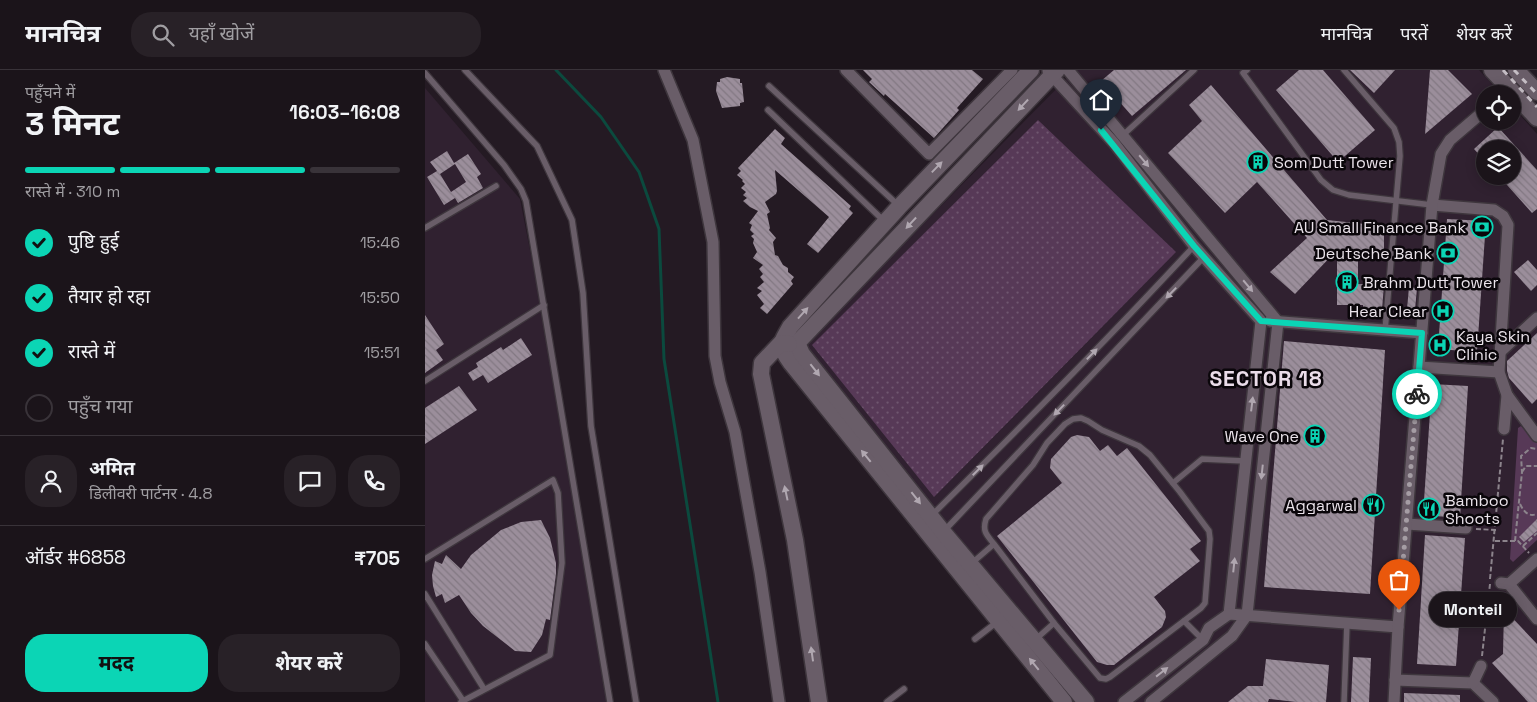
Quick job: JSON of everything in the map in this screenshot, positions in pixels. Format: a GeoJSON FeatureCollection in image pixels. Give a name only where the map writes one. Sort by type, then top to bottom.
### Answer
{"type":"FeatureCollection","features":[{"type":"Feature","properties":{"kind":"street"},"geometry":{"type":"LineString","coordinates":[[665,70],[693,140],[713,242],[715,356],[720,382],[735,432],[760,572],[779,702]]}},
{"type":"Feature","properties":{"kind":"street"},"geometry":{"type":"LineString","coordinates":[[845,70],[929,154],[1017,72]]}},
{"type":"Feature","properties":{"kind":"street"},"geometry":{"type":"LineString","coordinates":[[1068,70],[1194,246],[1261,321],[1422,333]]}},
{"type":"Feature","properties":{"kind":"street"},"geometry":{"type":"LineString","coordinates":[[1492,70],[1503,85]]}},
{"type":"Feature","properties":{"kind":"street"},"geometry":{"type":"LineString","coordinates":[[819,702],[795,540],[761,374],[762,363],[781,343],[790,327],[885,223],[1017,72]]}},
{"type":"Feature","properties":{"kind":"street"},"geometry":{"type":"LineString","coordinates":[[798,345],[1052,72],[1118,139],[1278,322],[1247,615],[1232,636],[1153,700]]}},
{"type":"Feature","properties":{"kind":"street"},"geometry":{"type":"LineString","coordinates":[[1512,85],[1520,74],[1537,92]]}},
{"type":"Feature","properties":{"kind":"street"},"geometry":{"type":"LineString","coordinates":[[1521,104],[1537,118]]}},
{"type":"Feature","properties":{"kind":"street"},"geometry":{"type":"LineString","coordinates":[[1394,702],[1398,627],[1432,205],[1441,154],[1450,140],[1476,118]]}},
{"type":"Feature","properties":{"kind":"street"},"geometry":{"type":"LineString","coordinates":[[1432,205],[1493,210],[1503,216],[1508,226],[1499,372],[1507,395],[1536,433]]}},
{"type":"Feature","properties":{"kind":"street"},"geometry":{"type":"LineString","coordinates":[[1500,352],[1537,318]]}},
{"type":"Feature","properties":{"kind":"street"},"geometry":{"type":"LineString","coordinates":[[1229,614],[1261,321]]}},
{"type":"Feature","properties":{"kind":"street"},"geometry":{"type":"LineString","coordinates":[[781,343],[798,345]]}},
{"type":"Feature","properties":{"kind":"street"},"geometry":{"type":"LineString","coordinates":[[781,343],[781,348],[791,363],[1064,702]]}},
{"type":"Feature","properties":{"kind":"street"},"geometry":{"type":"LineString","coordinates":[[798,345],[802,354],[943,532],[1086,702]]}},
{"type":"Feature","properties":{"kind":"street"},"geometry":{"type":"LineString","coordinates":[[1419,367],[1499,372]]}},
{"type":"Feature","properties":{"kind":"street"},"geometry":{"type":"LineString","coordinates":[[1504,429],[1507,395]]}},
{"type":"Feature","properties":{"kind":"street"},"geometry":{"type":"LineString","coordinates":[[1407,524],[1466,528]]}},
{"type":"Feature","properties":{"kind":"street"},"geometry":{"type":"LineString","coordinates":[[1536,560],[1505,583],[1537,619]]}},
{"type":"Feature","properties":{"kind":"street"},"geometry":{"type":"LineString","coordinates":[[1124,702],[1203,640],[1209,628],[1229,614],[1398,627]]}},
{"type":"Feature","properties":{"kind":"street"},"geometry":{"type":"LineString","coordinates":[[1473,682],[1481,666]]}},
{"type":"Feature","properties":{"kind":"street"},"geometry":{"type":"LineString","coordinates":[[1395,680],[1473,682],[1493,702]]}},
{"type":"Feature","properties":{"kind":"lane"},"geometry":{"type":"LineString","coordinates":[[465,70],[537,146],[572,220],[583,293],[591,426],[636,702]]}},
{"type":"Feature","properties":{"kind":"lane"},"geometry":{"type":"LineString","coordinates":[[1118,139],[1194,70]]}},
{"type":"Feature","properties":{"kind":"lane"},"geometry":{"type":"LineString","coordinates":[[1344,70],[1394,128],[1399,142],[1397,201],[1385,331]]}},
{"type":"Feature","properties":{"kind":"lane"},"geometry":{"type":"LineString","coordinates":[[1243,71],[1321,180],[1333,190],[1349,196],[1432,205]]}},
{"type":"Feature","properties":{"kind":"lane"},"geometry":{"type":"LineString","coordinates":[[425,74],[492,150],[521,189],[526,201],[610,702]]}},
{"type":"Feature","properties":{"kind":"lane"},"geometry":{"type":"LineString","coordinates":[[769,86],[899,207]]}},
{"type":"Feature","properties":{"kind":"lane"},"geometry":{"type":"LineString","coordinates":[[768,110],[885,223]]}},
{"type":"Feature","properties":{"kind":"lane"},"geometry":{"type":"LineString","coordinates":[[425,228],[496,186]]}},
{"type":"Feature","properties":{"kind":"lane"},"geometry":{"type":"LineString","coordinates":[[931,516],[1138,308],[1194,246]]}},
{"type":"Feature","properties":{"kind":"lane"},"geometry":{"type":"LineString","coordinates":[[943,532],[1204,257]]}},
{"type":"Feature","properties":{"kind":"lane"},"geometry":{"type":"LineString","coordinates":[[425,381],[544,305]]}},
{"type":"Feature","properties":{"kind":"lane"},"geometry":{"type":"LineString","coordinates":[[1081,418],[1102,430],[1139,446],[1173,483],[1209,530],[1205,603],[1201,608],[1106,679],[1101,678],[1054,623],[994,544],[985,533],[986,519],[1033,465],[1047,443],[1065,424],[1073,419],[1081,418]]}},
{"type":"Feature","properties":{"kind":"lane"},"geometry":{"type":"LineString","coordinates":[[1173,483],[1202,459],[1245,461]]}},
{"type":"Feature","properties":{"kind":"lane"},"geometry":{"type":"LineString","coordinates":[[425,559],[553,480],[558,493],[562,563],[550,656],[462,702],[425,644]]}},
{"type":"Feature","properties":{"kind":"lane"},"geometry":{"type":"LineString","coordinates":[[970,564],[994,544]]}},
{"type":"Feature","properties":{"kind":"lane"},"geometry":{"type":"LineString","coordinates":[[425,594],[484,689]]}},
{"type":"Feature","properties":{"kind":"lane"},"geometry":{"type":"LineString","coordinates":[[975,639],[999,620]]}},
{"type":"Feature","properties":{"kind":"lane"},"geometry":{"type":"LineString","coordinates":[[1184,621],[1203,640]]}},
{"type":"Feature","properties":{"kind":"lane"},"geometry":{"type":"LineString","coordinates":[[1034,640],[1054,623]]}},
{"type":"Feature","properties":{"kind":"lane"},"geometry":{"type":"LineString","coordinates":[[1344,702],[1347,623]]}},
{"type":"Feature","properties":{"kind":"lane"},"geometry":{"type":"LineString","coordinates":[[1179,659],[1190,670]]}},
{"type":"Feature","properties":{"kind":"lane"},"geometry":{"type":"LineString","coordinates":[[1145,686],[1153,700]]}},
{"type":"Feature","properties":{"kind":"lane"},"geometry":{"type":"LineString","coordinates":[[887,702],[904,689]]}},
{"type":"Feature","properties":{"kind":"path"},"geometry":{"type":"LineString","coordinates":[[1481,666],[1495,541],[1504,429]]}},
{"type":"Feature","properties":{"kind":"path"},"geometry":{"type":"LineString","coordinates":[[1515,541],[1515,523],[1518,519],[1522,472],[1520,469],[1521,455],[1531,448],[1537,449]]}},
{"type":"Feature","properties":{"kind":"path"},"geometry":{"type":"LineString","coordinates":[[1522,472],[1527,466],[1537,466]]}},
{"type":"Feature","properties":{"kind":"path"},"geometry":{"type":"LineString","coordinates":[[1519,503],[1527,513],[1537,514]]}},
{"type":"Feature","properties":{"kind":"path"},"geometry":{"type":"LineString","coordinates":[[1466,528],[1496,530]]}},
{"type":"Feature","properties":{"kind":"path"},"geometry":{"type":"LineString","coordinates":[[1523,546],[1537,533]]}},
{"type":"Feature","properties":{"kind":"path"},"geometry":{"type":"LineString","coordinates":[[1495,541],[1518,541],[1536,560]]}},
{"type":"Feature","properties":{"kind":"shaded area"},"geometry":{"type":"Polygon","coordinates":[[[1075,70],[1479,70],[1493,85],[1476,85],[1476,130],[1521,130],[1521,116],[1537,134],[1537,702],[1095,702],[802,347],[1075,70]]]}},
{"type":"Feature","properties":{"kind":"shaded area"},"geometry":{"type":"Polygon","coordinates":[[[425,88],[520,199],[543,316],[607,702],[425,702],[425,88]]]}},
{"type":"Feature","properties":{"kind":"shaded area"},"geometry":{"type":"Polygon","coordinates":[[[1038,120],[1176,252],[934,497],[812,345],[1038,120]]]}},
{"type":"Feature","properties":{"kind":"shaded area"},"geometry":{"type":"Polygon","coordinates":[[[1521,426],[1537,443],[1537,540],[1513,562],[1510,559],[1518,428],[1521,426]]]}},
{"type":"Feature","properties":{"kind":"building"},"geometry":{"type":"Polygon","coordinates":[[[863,70],[972,70],[983,79],[934,138],[869,82],[872,79],[863,70]]]}},
{"type":"Feature","properties":{"kind":"building"},"geometry":{"type":"Polygon","coordinates":[[[1114,70],[1186,70],[1132,116],[1101,81],[1114,70]]]}},
{"type":"Feature","properties":{"kind":"building"},"geometry":{"type":"Polygon","coordinates":[[[1299,70],[1323,70],[1375,130],[1338,162],[1276,90],[1299,70]]]}},
{"type":"Feature","properties":{"kind":"building"},"geometry":{"type":"Polygon","coordinates":[[[1350,70],[1395,70],[1374,93],[1350,70]]]}},
{"type":"Feature","properties":{"kind":"building"},"geometry":{"type":"Polygon","coordinates":[[[1430,70],[1448,70],[1472,94],[1425,134],[1430,70]]]}},
{"type":"Feature","properties":{"kind":"building"},"geometry":{"type":"Polygon","coordinates":[[[727,77],[740,79],[740,83],[742,83],[744,102],[740,103],[740,106],[722,108],[716,91],[717,82],[727,77]]]}},
{"type":"Feature","properties":{"kind":"building","name":"Som Dutt Tower"},"geometry":{"type":"Polygon","coordinates":[[[1211,85],[1327,220],[1384,226],[1384,254],[1358,255],[1358,284],[1384,285],[1382,310],[1363,310],[1363,305],[1337,305],[1337,250],[1295,294],[1270,272],[1307,238],[1257,182],[1225,213],[1168,153],[1202,121],[1189,105],[1211,85]]]}},
{"type":"Feature","properties":{"kind":"building"},"geometry":{"type":"Polygon","coordinates":[[[775,129],[785,138],[781,144],[851,206],[849,209],[853,213],[818,253],[807,244],[829,217],[775,170],[777,191],[776,194],[765,202],[770,212],[767,214],[769,230],[776,238],[773,242],[775,255],[778,256],[783,265],[788,268],[788,272],[794,277],[791,281],[793,284],[767,314],[760,308],[764,304],[757,295],[762,291],[757,288],[764,282],[760,277],[763,274],[759,269],[763,265],[753,258],[757,252],[753,243],[754,239],[751,236],[754,234],[750,230],[752,225],[749,223],[758,211],[743,201],[747,198],[743,195],[746,192],[741,188],[745,184],[737,175],[741,171],[738,168],[775,129]]]}},
{"type":"Feature","properties":{"kind":"building"},"geometry":{"type":"Polygon","coordinates":[[[1495,130],[1501,130],[1510,140],[1484,140],[1495,130]]]}},
{"type":"Feature","properties":{"kind":"building"},"geometry":{"type":"Polygon","coordinates":[[[447,151],[454,163],[468,154],[481,174],[477,177],[483,188],[458,203],[455,198],[444,205],[427,177],[437,171],[430,162],[447,151]],[[455,164],[440,174],[451,192],[466,182],[455,164]]]}},
{"type":"Feature","properties":{"kind":"building"},"geometry":{"type":"Polygon","coordinates":[[[1521,152],[1537,170],[1537,209],[1532,213],[1507,185],[1521,185],[1521,152]]]}},
{"type":"Feature","properties":{"kind":"building"},"geometry":{"type":"Polygon","coordinates":[[[1447,219],[1486,221],[1477,352],[1438,349],[1447,219]]]}},
{"type":"Feature","properties":{"kind":"building"},"geometry":{"type":"Polygon","coordinates":[[[1528,260],[1537,270],[1537,285],[1531,291],[1514,272],[1528,260]]]}},
{"type":"Feature","properties":{"kind":"building"},"geometry":{"type":"Polygon","coordinates":[[[1409,287],[1417,288],[1415,310],[1407,309],[1409,287]]]}},
{"type":"Feature","properties":{"kind":"building"},"geometry":{"type":"Polygon","coordinates":[[[425,315],[444,344],[436,350],[443,360],[425,373],[425,315]]]}},
{"type":"Feature","properties":{"kind":"building"},"geometry":{"type":"Polygon","coordinates":[[[1537,333],[1537,399],[1532,404],[1509,378],[1507,361],[1537,333]]]}},
{"type":"Feature","properties":{"kind":"building"},"geometry":{"type":"Polygon","coordinates":[[[521,338],[532,355],[488,383],[483,375],[473,381],[468,373],[478,367],[476,363],[501,347],[503,350],[521,338]]]}},
{"type":"Feature","properties":{"kind":"building","name":"Wave One"},"geometry":{"type":"Polygon","coordinates":[[[1284,341],[1385,350],[1370,594],[1264,587],[1284,341]]]}},
{"type":"Feature","properties":{"kind":"building"},"geometry":{"type":"Polygon","coordinates":[[[1432,384],[1468,386],[1460,518],[1423,515],[1432,384]]]}},
{"type":"Feature","properties":{"kind":"building"},"geometry":{"type":"Polygon","coordinates":[[[459,386],[477,410],[425,444],[425,408],[459,386]]]}},
{"type":"Feature","properties":{"kind":"building"},"geometry":{"type":"Polygon","coordinates":[[[1077,435],[1089,437],[1100,451],[1108,445],[1117,456],[1127,448],[1201,541],[1190,549],[1200,561],[1154,597],[1165,611],[1166,617],[1162,627],[1114,665],[1097,662],[997,536],[1062,483],[1050,468],[1051,459],[1071,437],[1077,435]]]}},
{"type":"Feature","properties":{"kind":"building"},"geometry":{"type":"Polygon","coordinates":[[[1537,519],[1537,531],[1524,542],[1519,537],[1537,519]]]}},
{"type":"Feature","properties":{"kind":"building"},"geometry":{"type":"Polygon","coordinates":[[[541,520],[550,538],[556,563],[550,620],[546,619],[542,635],[531,652],[515,651],[483,626],[471,613],[459,595],[445,603],[442,594],[436,597],[432,575],[435,561],[442,564],[446,555],[461,569],[471,555],[501,530],[521,522],[541,520]]]}},
{"type":"Feature","properties":{"kind":"building"},"geometry":{"type":"Polygon","coordinates":[[[1425,535],[1465,538],[1456,666],[1417,664],[1425,535]]]}},
{"type":"Feature","properties":{"kind":"building"},"geometry":{"type":"Polygon","coordinates":[[[1504,609],[1537,644],[1537,702],[1528,702],[1492,663],[1503,654],[1504,609]]]}},
{"type":"Feature","properties":{"kind":"building"},"geometry":{"type":"Polygon","coordinates":[[[1353,657],[1371,658],[1369,702],[1351,702],[1353,657]]]}},
{"type":"Feature","properties":{"kind":"building"},"geometry":{"type":"Polygon","coordinates":[[[1266,659],[1329,665],[1326,702],[1296,702],[1269,699],[1268,702],[1228,702],[1248,686],[1263,686],[1266,659]]]}},
{"type":"Feature","properties":{"kind":"building"},"geometry":{"type":"Polygon","coordinates":[[[1404,693],[1460,695],[1460,702],[1404,702],[1404,693]]]}},
{"type":"Feature","properties":{"kind":"waterway"},"geometry":{"type":"LineString","coordinates":[[556,70],[601,117],[639,172],[659,229],[664,359],[718,702]]}},
{"type":"Feature","properties":{"kind":"railway"},"geometry":{"type":"LineString","coordinates":[[1503,70],[1537,107]]}},
{"type":"Feature","properties":{"kind":"railway"},"geometry":{"type":"LineString","coordinates":[[1514,70],[1537,94]]}},
{"type":"Feature","properties":{"kind":"way so far"},"geometry":{"type":"LineString","coordinates":[[1399,610],[1417,394]]}},
{"type":"Feature","properties":{"kind":"place","name":"Som Dutt Tower"},"geometry":{"type":"Point","coordinates":[1258,162]}},
{"type":"Feature","properties":{"kind":"place","name":"AU Small Finance Bank"},"geometry":{"type":"Point","coordinates":[1482,227]}},
{"type":"Feature","properties":{"kind":"place","name":"Deutsche Bank"},"geometry":{"type":"Point","coordinates":[1448,253]}},
{"type":"Feature","properties":{"kind":"place","name":"Brahm Dutt Tower"},"geometry":{"type":"Point","coordinates":[1347,282]}},
{"type":"Feature","properties":{"kind":"place","name":"Hear Clear"},"geometry":{"type":"Point","coordinates":[1443,311]}},
{"type":"Feature","properties":{"kind":"place","name":"Kaya Skin Clinic"},"geometry":{"type":"Point","coordinates":[1440,345]}},
{"type":"Feature","properties":{"kind":"place","name":"Wave One"},"geometry":{"type":"Point","coordinates":[1315,436]}},
{"type":"Feature","properties":{"kind":"place","name":"Aggarwal"},"geometry":{"type":"Point","coordinates":[1373,505]}},
{"type":"Feature","properties":{"kind":"place","name":"Bamboo Shoots"},"geometry":{"type":"Point","coordinates":[1429,509]}},
{"type":"Feature","properties":{"kind":"place","name":"Monteil"},"geometry":{"type":"Point","coordinates":[1399,610]}},
{"type":"Feature","properties":{"kind":"district","name":"SECTOR 18"},"geometry":{"type":"Point","coordinates":[1266,379]}},
{"type":"Feature","properties":{"kind":"route"},"geometry":{"type":"LineString","coordinates":[[1101,130],[1114,143],[1194,246],[1261,321],[1422,333],[1417,394]]}}]}
